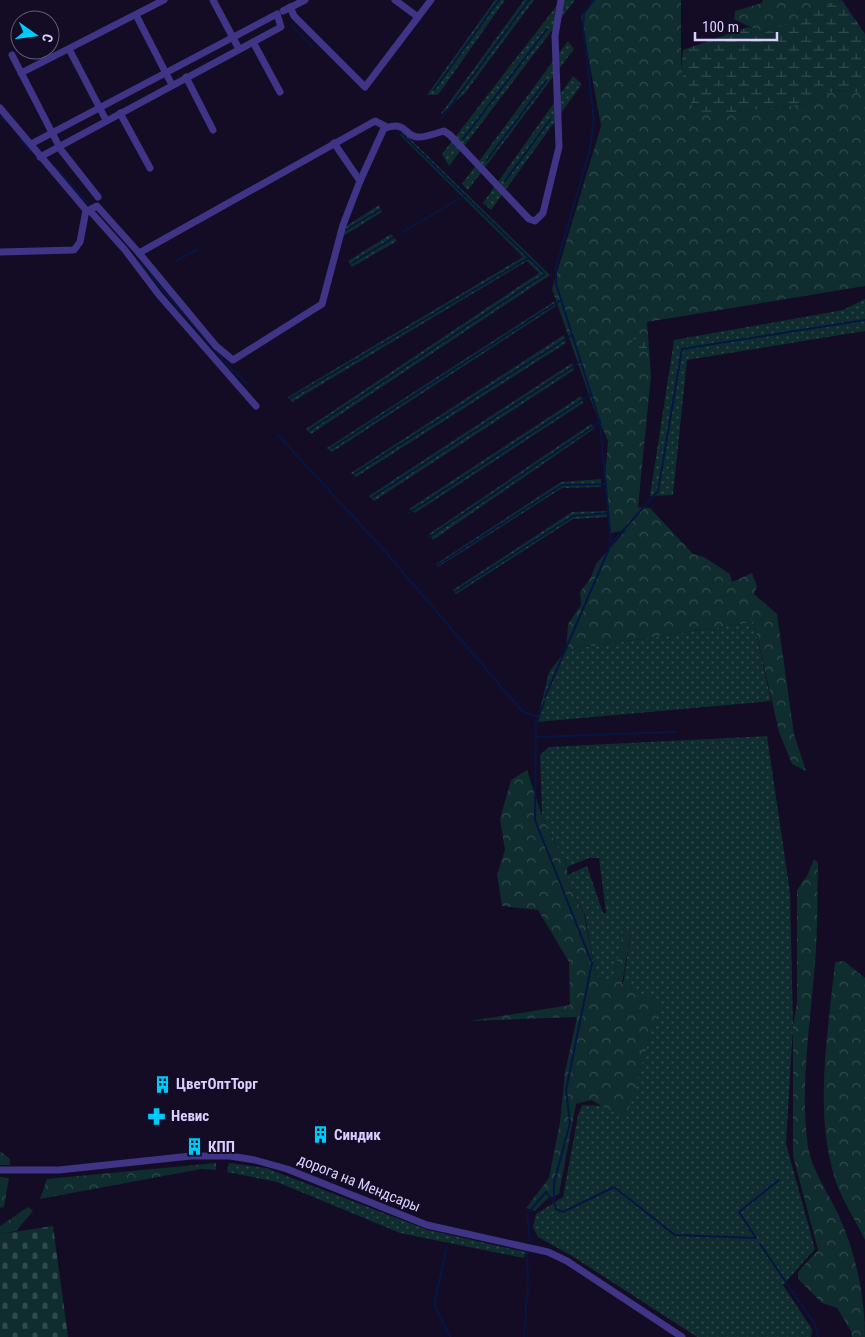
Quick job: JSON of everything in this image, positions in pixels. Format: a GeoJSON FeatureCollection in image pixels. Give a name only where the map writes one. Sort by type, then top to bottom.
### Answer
{"type":"FeatureCollection","features":[{"type":"Feature","properties":{"kind":"street"},"geometry":{"type":"LineString","coordinates":[[21,73],[164,0]]}},
{"type":"Feature","properties":{"kind":"street"},"geometry":{"type":"LineString","coordinates":[[213,0],[239,49]]}},
{"type":"Feature","properties":{"kind":"street"},"geometry":{"type":"LineString","coordinates":[[283,11],[305,0]]}},
{"type":"Feature","properties":{"kind":"street"},"geometry":{"type":"LineString","coordinates":[[395,0],[418,17]]}},
{"type":"Feature","properties":{"kind":"street"},"geometry":{"type":"LineString","coordinates":[[290,7],[294,16],[365,87],[431,0]]}},
{"type":"Feature","properties":{"kind":"street"},"geometry":{"type":"LineString","coordinates":[[0,252],[74,250],[80,242],[88,211],[97,206],[139,253],[216,346],[233,360],[322,304],[343,224],[385,128],[394,125],[405,128],[418,138],[444,131],[450,135],[528,219],[535,221],[543,213],[559,147],[555,36],[561,0]]}},
{"type":"Feature","properties":{"kind":"street"},"geometry":{"type":"LineString","coordinates":[[31,144],[277,14],[281,27],[40,157]]}},
{"type":"Feature","properties":{"kind":"street"},"geometry":{"type":"LineString","coordinates":[[136,15],[172,85]]}},
{"type":"Feature","properties":{"kind":"street"},"geometry":{"type":"LineString","coordinates":[[253,42],[280,92]]}},
{"type":"Feature","properties":{"kind":"street"},"geometry":{"type":"LineString","coordinates":[[69,49],[106,120]]}},
{"type":"Feature","properties":{"kind":"street"},"geometry":{"type":"LineString","coordinates":[[14,60],[59,146],[98,197]]}},
{"type":"Feature","properties":{"kind":"street"},"geometry":{"type":"LineString","coordinates":[[186,77],[213,130]]}},
{"type":"Feature","properties":{"kind":"street"},"geometry":{"type":"LineString","coordinates":[[0,108],[40,157],[125,250],[159,295],[256,406]]}},
{"type":"Feature","properties":{"kind":"street"},"geometry":{"type":"LineString","coordinates":[[120,113],[150,168]]}},
{"type":"Feature","properties":{"kind":"street"},"geometry":{"type":"LineString","coordinates":[[139,253],[375,121],[385,128]]}},
{"type":"Feature","properties":{"kind":"street"},"geometry":{"type":"LineString","coordinates":[[334,143],[360,182]]}},
{"type":"Feature","properties":{"kind":"street","name":"дорога на Мендсары"},"geometry":{"type":"LineString","coordinates":[[0,1170],[59,1170],[191,1156],[230,1156],[273,1164],[427,1225],[548,1252],[567,1261],[682,1337]]}},
{"type":"Feature","properties":{"kind":"green space"},"geometry":{"type":"Polygon","coordinates":[[[495,0],[505,0],[438,95],[427,95],[495,0]]]}},
{"type":"Feature","properties":{"kind":"green space"},"geometry":{"type":"Polygon","coordinates":[[[524,0],[534,0],[465,93],[440,115],[524,0]]]}},
{"type":"Feature","properties":{"kind":"green space"},"geometry":{"type":"Polygon","coordinates":[[[561,0],[575,0],[449,166],[442,154],[561,0]]]}},
{"type":"Feature","properties":{"kind":"green space"},"geometry":{"type":"Polygon","coordinates":[[[595,0],[681,0],[681,70],[727,113],[805,104],[836,90],[865,94],[865,286],[647,322],[651,376],[638,507],[650,508],[693,554],[704,557],[730,574],[732,582],[752,573],[757,586],[754,594],[777,614],[794,734],[806,771],[792,764],[779,732],[754,622],[566,650],[568,624],[581,605],[580,592],[590,579],[596,564],[626,530],[611,533],[605,476],[608,441],[594,409],[552,289],[601,126],[581,16],[595,0]]]}},
{"type":"Feature","properties":{"kind":"green space"},"geometry":{"type":"Polygon","coordinates":[[[763,0],[842,0],[764,34],[734,19],[735,11],[762,3],[763,0]]]}},
{"type":"Feature","properties":{"kind":"green space"},"geometry":{"type":"Polygon","coordinates":[[[842,0],[865,34],[865,94],[836,90],[805,104],[727,113],[694,111],[681,70],[683,50],[748,27],[764,33],[842,0]]]}},
{"type":"Feature","properties":{"kind":"green space"},"geometry":{"type":"Polygon","coordinates":[[[568,41],[574,49],[468,190],[462,184],[568,41]]]}},
{"type":"Feature","properties":{"kind":"green space"},"geometry":{"type":"Polygon","coordinates":[[[573,76],[582,84],[491,210],[483,203],[573,76]]]}},
{"type":"Feature","properties":{"kind":"green space"},"geometry":{"type":"Polygon","coordinates":[[[403,132],[550,275],[311,434],[306,429],[539,273],[527,261],[292,402],[288,397],[523,257],[400,135],[403,132]]]}},
{"type":"Feature","properties":{"kind":"green space"},"geometry":{"type":"Polygon","coordinates":[[[379,205],[382,212],[343,236],[345,227],[379,205]]]}},
{"type":"Feature","properties":{"kind":"green space"},"geometry":{"type":"Polygon","coordinates":[[[391,234],[397,241],[352,267],[348,261],[391,234]]]}},
{"type":"Feature","properties":{"kind":"green space"},"geometry":{"type":"Polygon","coordinates":[[[865,299],[865,331],[687,360],[673,495],[650,496],[674,340],[843,310],[865,299]]]}},
{"type":"Feature","properties":{"kind":"green space"},"geometry":{"type":"Polygon","coordinates":[[[555,301],[556,306],[332,452],[327,448],[555,301]]]}},
{"type":"Feature","properties":{"kind":"green space"},"geometry":{"type":"Polygon","coordinates":[[[643,333],[647,338],[647,350],[641,352],[631,347],[634,336],[643,333]]]}},
{"type":"Feature","properties":{"kind":"green space"},"geometry":{"type":"Polygon","coordinates":[[[564,335],[566,343],[356,477],[351,473],[564,335]]]}},
{"type":"Feature","properties":{"kind":"green space"},"geometry":{"type":"Polygon","coordinates":[[[572,363],[574,370],[374,501],[369,496],[572,363]]]}},
{"type":"Feature","properties":{"kind":"green space"},"geometry":{"type":"Polygon","coordinates":[[[581,396],[583,403],[415,513],[409,509],[581,396]]]}},
{"type":"Feature","properties":{"kind":"green space"},"geometry":{"type":"Polygon","coordinates":[[[591,424],[595,428],[433,540],[429,534],[591,424]]]}},
{"type":"Feature","properties":{"kind":"green space"},"geometry":{"type":"Polygon","coordinates":[[[601,479],[601,487],[562,488],[438,567],[436,564],[561,482],[601,479]]]}},
{"type":"Feature","properties":{"kind":"green space"},"geometry":{"type":"Polygon","coordinates":[[[607,511],[607,517],[573,519],[456,594],[453,590],[572,512],[607,511]]]}},
{"type":"Feature","properties":{"kind":"green space"},"geometry":{"type":"Polygon","coordinates":[[[754,622],[771,701],[537,722],[549,672],[566,650],[754,622]]]}},
{"type":"Feature","properties":{"kind":"green space"},"geometry":{"type":"Polygon","coordinates":[[[767,736],[790,892],[793,1026],[786,1144],[815,1249],[783,1285],[812,1329],[811,1337],[697,1337],[572,1256],[538,1237],[533,1227],[536,1214],[563,1197],[578,1115],[582,1105],[605,1106],[631,931],[624,927],[613,981],[596,977],[585,915],[568,883],[567,875],[587,866],[603,913],[606,913],[599,858],[589,858],[567,867],[542,816],[540,755],[549,747],[767,736]]]}},
{"type":"Feature","properties":{"kind":"green space"},"geometry":{"type":"Polygon","coordinates":[[[527,770],[542,816],[567,867],[568,883],[584,914],[596,977],[613,980],[624,927],[631,931],[622,984],[660,1003],[626,1119],[591,1100],[576,1104],[559,1194],[547,1199],[535,1211],[526,1208],[549,1178],[560,1122],[565,1072],[577,1017],[470,1021],[570,1005],[569,962],[538,910],[502,906],[497,875],[505,850],[500,819],[511,780],[527,770]]]}},
{"type":"Feature","properties":{"kind":"green space"},"geometry":{"type":"Polygon","coordinates":[[[814,859],[818,863],[817,917],[805,1098],[808,1147],[813,1165],[839,1216],[855,1260],[863,1306],[865,1337],[852,1337],[851,1331],[837,1308],[822,1303],[798,1279],[798,1272],[818,1250],[793,1156],[793,1026],[797,1003],[797,890],[807,876],[814,859]]]}},
{"type":"Feature","properties":{"kind":"green space"},"geometry":{"type":"Polygon","coordinates":[[[844,961],[865,978],[865,1240],[836,1182],[825,1128],[824,1073],[835,962],[844,961]]]}},
{"type":"Feature","properties":{"kind":"green space"},"geometry":{"type":"Polygon","coordinates":[[[0,1151],[10,1159],[10,1165],[0,1165],[0,1151]]]}},
{"type":"Feature","properties":{"kind":"green space"},"geometry":{"type":"Polygon","coordinates":[[[216,1163],[216,1170],[201,1169],[40,1199],[47,1179],[216,1163]]]}},
{"type":"Feature","properties":{"kind":"green space"},"geometry":{"type":"Polygon","coordinates":[[[229,1163],[266,1168],[428,1230],[526,1252],[524,1258],[400,1233],[277,1182],[227,1172],[229,1163]]]}},
{"type":"Feature","properties":{"kind":"green space"},"geometry":{"type":"Polygon","coordinates":[[[0,1177],[9,1178],[4,1207],[0,1208],[0,1177]]]}},
{"type":"Feature","properties":{"kind":"green space"},"geometry":{"type":"Polygon","coordinates":[[[28,1207],[33,1211],[16,1231],[0,1234],[0,1226],[28,1207]]]}},
{"type":"Feature","properties":{"kind":"green space"},"geometry":{"type":"Polygon","coordinates":[[[53,1226],[68,1337],[0,1337],[0,1234],[53,1226]]]}},
{"type":"Feature","properties":{"kind":"waterway"},"geometry":{"type":"LineString","coordinates":[[434,90],[499,0]]}},
{"type":"Feature","properties":{"kind":"waterway"},"geometry":{"type":"LineString","coordinates":[[441,119],[529,0]]}},
{"type":"Feature","properties":{"kind":"waterway"},"geometry":{"type":"LineString","coordinates":[[593,0],[584,14],[583,25],[594,121],[590,149],[556,267],[556,284],[600,422],[611,544]]}},
{"type":"Feature","properties":{"kind":"waterway"},"geometry":{"type":"LineString","coordinates":[[291,25],[312,46]]}},
{"type":"Feature","properties":{"kind":"waterway"},"geometry":{"type":"LineString","coordinates":[[463,139],[547,29]]}},
{"type":"Feature","properties":{"kind":"waterway"},"geometry":{"type":"LineString","coordinates":[[487,160],[546,81]]}},
{"type":"Feature","properties":{"kind":"waterway"},"geometry":{"type":"LineString","coordinates":[[0,116],[6,122]]}},
{"type":"Feature","properties":{"kind":"waterway"},"geometry":{"type":"LineString","coordinates":[[505,181],[550,120]]}},
{"type":"Feature","properties":{"kind":"waterway"},"geometry":{"type":"LineString","coordinates":[[399,131],[499,229]]}},
{"type":"Feature","properties":{"kind":"waterway"},"geometry":{"type":"LineString","coordinates":[[20,139],[30,151]]}},
{"type":"Feature","properties":{"kind":"waterway"},"geometry":{"type":"LineString","coordinates":[[55,167],[88,204]]}},
{"type":"Feature","properties":{"kind":"waterway"},"geometry":{"type":"LineString","coordinates":[[403,232],[464,196]]}},
{"type":"Feature","properties":{"kind":"waterway"},"geometry":{"type":"LineString","coordinates":[[344,231],[381,209]]}},
{"type":"Feature","properties":{"kind":"waterway"},"geometry":{"type":"LineString","coordinates":[[310,430],[545,274],[499,229]]}},
{"type":"Feature","properties":{"kind":"waterway"},"geometry":{"type":"LineString","coordinates":[[352,263],[393,238]]}},
{"type":"Feature","properties":{"kind":"waterway"},"geometry":{"type":"LineString","coordinates":[[176,261],[197,250]]}},
{"type":"Feature","properties":{"kind":"waterway"},"geometry":{"type":"LineString","coordinates":[[291,398],[528,258]]}},
{"type":"Feature","properties":{"kind":"waterway"},"geometry":{"type":"LineString","coordinates":[[138,261],[233,371],[248,384]]}},
{"type":"Feature","properties":{"kind":"waterway"},"geometry":{"type":"LineString","coordinates":[[332,448],[561,300]]}},
{"type":"Feature","properties":{"kind":"waterway"},"geometry":{"type":"LineString","coordinates":[[545,697],[611,544],[658,491],[682,349],[865,320]]}},
{"type":"Feature","properties":{"kind":"waterway"},"geometry":{"type":"LineString","coordinates":[[354,474],[572,335]]}},
{"type":"Feature","properties":{"kind":"waterway"},"geometry":{"type":"LineString","coordinates":[[373,497],[580,362]]}},
{"type":"Feature","properties":{"kind":"waterway"},"geometry":{"type":"LineString","coordinates":[[409,513],[591,394]]}},
{"type":"Feature","properties":{"kind":"waterway"},"geometry":{"type":"LineString","coordinates":[[428,538],[600,422]]}},
{"type":"Feature","properties":{"kind":"waterway"},"geometry":{"type":"LineString","coordinates":[[279,436],[383,549],[522,711],[538,717]]}},
{"type":"Feature","properties":{"kind":"waterway"},"geometry":{"type":"LineString","coordinates":[[438,565],[562,485],[604,484]]}},
{"type":"Feature","properties":{"kind":"waterway"},"geometry":{"type":"LineString","coordinates":[[456,591],[573,516],[608,513]]}},
{"type":"Feature","properties":{"kind":"waterway"},"geometry":{"type":"LineString","coordinates":[[530,1241],[527,1214],[546,1192],[554,1202],[554,1183],[570,1123],[566,1090],[592,963],[535,820],[536,725],[544,702]]}},
{"type":"Feature","properties":{"kind":"waterway"},"geometry":{"type":"LineString","coordinates":[[537,737],[675,732]]}},
{"type":"Feature","properties":{"kind":"waterway"},"geometry":{"type":"LineString","coordinates":[[756,1238],[739,1212],[779,1180]]}},
{"type":"Feature","properties":{"kind":"waterway"},"geometry":{"type":"LineString","coordinates":[[554,1202],[556,1209],[563,1212],[614,1187],[675,1235],[756,1238]]}},
{"type":"Feature","properties":{"kind":"waterway"},"geometry":{"type":"LineString","coordinates":[[760,1244],[816,1326],[818,1337]]}},
{"type":"Feature","properties":{"kind":"waterway"},"geometry":{"type":"LineString","coordinates":[[447,1245],[434,1305],[450,1337]]}},
{"type":"Feature","properties":{"kind":"waterway"},"geometry":{"type":"LineString","coordinates":[[527,1253],[528,1281]]}},
{"type":"Feature","properties":{"kind":"waterway"},"geometry":{"type":"LineString","coordinates":[[524,1337],[528,1287]]}},
{"type":"Feature","properties":{"kind":"place","name":"ЦветОптТорг"},"geometry":{"type":"Point","coordinates":[162,1084]}},
{"type":"Feature","properties":{"kind":"place","name":"Невис"},"geometry":{"type":"Point","coordinates":[157,1116]}},
{"type":"Feature","properties":{"kind":"place","name":"Синдик"},"geometry":{"type":"Point","coordinates":[320,1135]}},
{"type":"Feature","properties":{"kind":"place","name":"КПП"},"geometry":{"type":"Point","coordinates":[194,1147]}}]}
